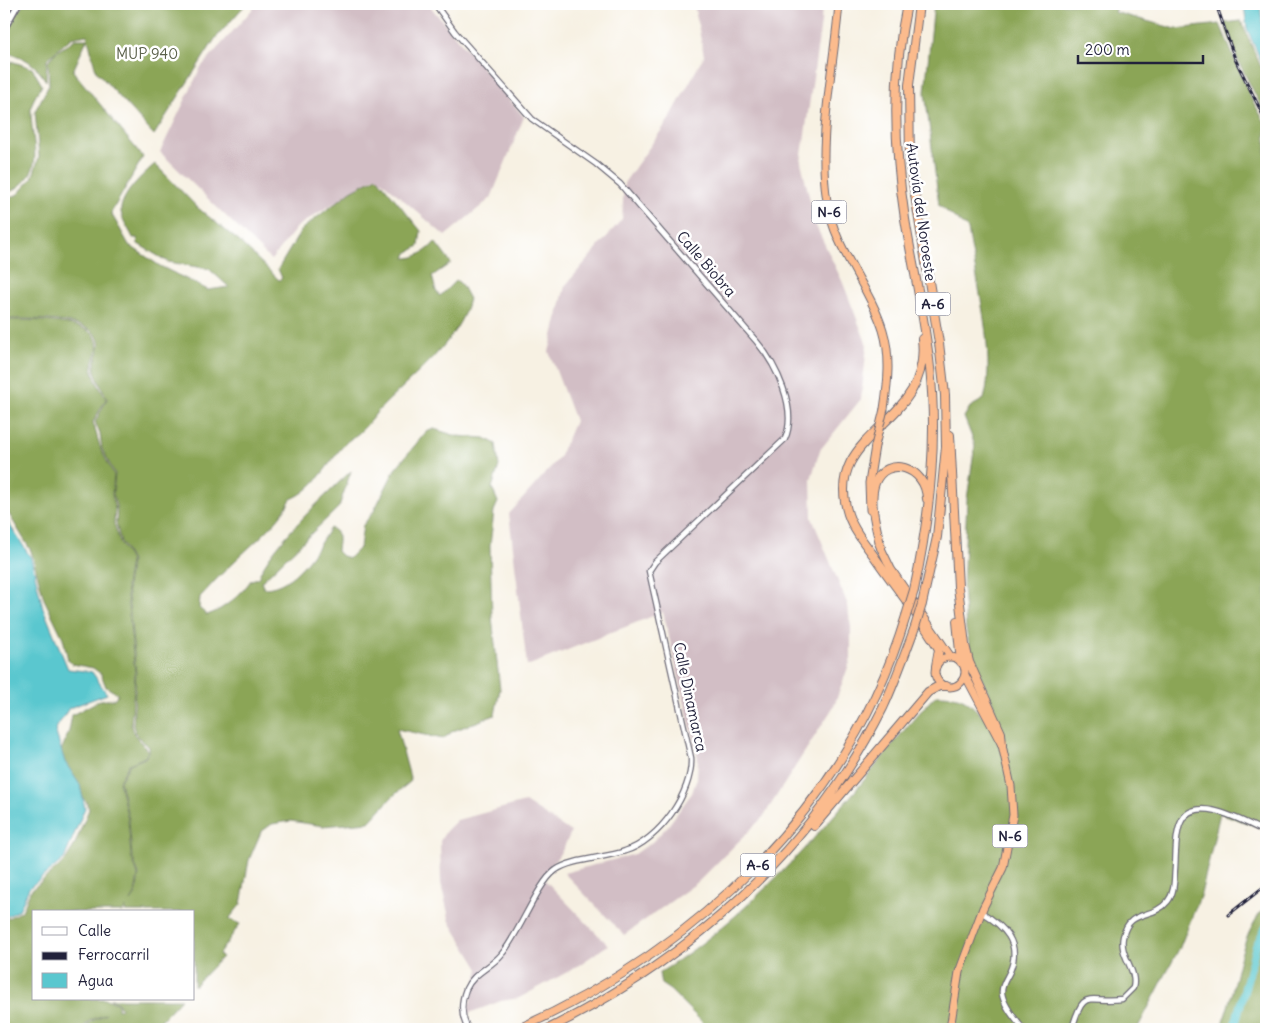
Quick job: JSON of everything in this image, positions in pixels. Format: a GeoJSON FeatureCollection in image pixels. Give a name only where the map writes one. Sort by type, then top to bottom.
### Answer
{"type":"FeatureCollection","features":[{"type":"Feature","properties":{"kind":"highway","name":"N-6"},"geometry":{"type":"LineString","coordinates":[[839,4],[824,153],[827,201],[832,223],[842,248],[868,294],[883,330],[888,363],[884,409],[870,467],[868,500],[881,548],[891,569],[951,657],[961,662],[976,698],[1002,745],[1012,786],[1013,815],[1003,868],[981,912],[959,972],[950,1029]]}},
{"type":"Feature","properties":{"kind":"highway","name":"Autovía del Noroeste"},"geometry":{"type":"LineString","coordinates":[[518,1029],[567,1008],[613,980],[701,918],[747,877],[794,825],[819,792],[865,717],[894,655],[912,589],[929,511],[934,454],[933,410],[927,343],[905,218],[896,121],[900,52],[907,4]]}},
{"type":"Feature","properties":{"kind":"highway","name":"Autovía del Noroeste"},"geometry":{"type":"LineString","coordinates":[[548,1029],[630,984],[701,933],[756,885],[819,812],[862,747],[882,708],[915,627],[937,537],[946,447],[945,395],[939,343],[910,164],[908,131],[911,56],[919,4]]}},
{"type":"Feature","properties":{"kind":"highway"},"geometry":{"type":"LineString","coordinates":[[905,218],[905,238],[922,334],[920,368],[908,395],[867,437],[853,458],[847,474],[846,504],[848,515],[860,536],[939,649],[939,663],[951,657]]}},
{"type":"Feature","properties":{"kind":"highway"},"geometry":{"type":"LineString","coordinates":[[923,247],[932,275],[946,362],[958,587],[957,629],[961,662]]}},
{"type":"Feature","properties":{"kind":"highway"},"geometry":{"type":"LineString","coordinates":[[881,548],[875,516],[875,484],[882,475],[891,469],[909,470],[922,479],[927,496],[912,589]]}},
{"type":"Feature","properties":{"kind":"highway"},"geometry":{"type":"LineString","coordinates":[[958,587],[969,662],[999,728],[1002,745]]}},
{"type":"Feature","properties":{"kind":"highway","name":"N-6"},"geometry":{"type":"LineString","coordinates":[[934,632],[941,647],[937,678],[949,686]]}},
{"type":"Feature","properties":{"kind":"highway"},"geometry":{"type":"LineString","coordinates":[[701,933],[718,923],[746,899],[780,864],[928,692],[939,686],[959,684],[965,675]]}},
{"type":"Feature","properties":{"kind":"highway"},"geometry":{"type":"LineString","coordinates":[[949,686],[968,691],[976,698]]}},
{"type":"Feature","properties":{"kind":"street"},"geometry":{"type":"LineString","coordinates":[[4,29],[18,4]]}},
{"type":"Feature","properties":{"kind":"street","name":"Calle Biobra"},"geometry":{"type":"LineString","coordinates":[[435,4],[455,32],[532,119],[596,164],[620,184],[761,347],[773,365],[781,384],[788,414],[785,439],[655,562]]}},
{"type":"Feature","properties":{"kind":"street","name":"Calle Dinamarca"},"geometry":{"type":"LineString","coordinates":[[467,1028],[462,1010],[467,988],[478,974],[502,955],[555,870],[563,866],[628,851],[640,844],[674,810],[689,783],[692,772],[691,758],[650,577],[649,570],[655,562]]}},
{"type":"Feature","properties":{"kind":"street"},"geometry":{"type":"LineString","coordinates":[[1072,1029],[1078,1010],[1085,1000],[1091,998],[1122,999],[1134,988],[1134,977],[1122,949],[1123,935],[1128,923],[1133,918],[1159,909],[1170,896],[1178,831],[1185,816],[1194,810],[1206,808],[1266,832]]}},
{"type":"Feature","properties":{"kind":"street"},"geometry":{"type":"LineString","coordinates":[[981,912],[1006,932],[1012,940],[1015,955],[1002,992],[1003,998],[1023,1029]]}},
{"type":"Feature","properties":{"kind":"shaded area"},"geometry":{"type":"Polygon","coordinates":[[[257,4],[428,4],[524,117],[491,198],[445,236],[376,176],[298,226],[271,260],[160,152],[201,67],[257,4]]]}},
{"type":"Feature","properties":{"kind":"shaded area"},"geometry":{"type":"Polygon","coordinates":[[[694,4],[822,4],[801,162],[816,226],[843,283],[867,345],[861,399],[820,450],[811,479],[812,518],[847,603],[851,627],[851,659],[834,706],[763,817],[698,882],[624,935],[564,873],[635,854],[652,842],[667,827],[692,793],[697,778],[698,758],[663,612],[527,666],[509,514],[559,458],[575,421],[549,352],[565,286],[622,219],[624,183],[670,118],[704,56],[694,4]]]}},
{"type":"Feature","properties":{"kind":"shaded area"},"geometry":{"type":"Polygon","coordinates":[[[525,802],[571,832],[563,849],[543,878],[608,945],[573,969],[519,998],[501,1001],[467,1014],[479,969],[450,922],[441,883],[440,841],[446,831],[457,820],[525,802]]]}},
{"type":"Feature","properties":{"kind":"green space","name":"MUP 940"},"geometry":{"type":"Polygon","coordinates":[[[24,4],[246,4],[215,39],[154,135],[96,71],[87,35],[71,38],[47,59],[46,81],[28,61],[4,53],[5,39],[9,27],[15,15],[24,4]]]}},
{"type":"Feature","properties":{"kind":"green space"},"geometry":{"type":"Polygon","coordinates":[[[934,4],[1118,4],[1114,12],[1176,29],[1220,24],[1251,98],[1266,124],[1266,830],[1220,813],[1201,894],[1180,947],[1137,1029],[709,1029],[670,990],[661,984],[659,973],[709,938],[780,874],[823,828],[936,695],[957,697],[967,701],[982,716],[995,708],[972,657],[966,630],[963,588],[967,499],[975,445],[964,417],[970,407],[984,399],[988,360],[984,315],[968,229],[939,205],[925,92],[934,4]]]}},
{"type":"Feature","properties":{"kind":"green space"},"geometry":{"type":"Polygon","coordinates":[[[1241,21],[1266,78],[1266,116],[1238,61],[1224,23],[1241,21]]]}},
{"type":"Feature","properties":{"kind":"green space"},"geometry":{"type":"Polygon","coordinates":[[[75,39],[87,39],[73,71],[143,157],[111,213],[129,245],[160,266],[208,290],[229,287],[209,269],[168,262],[138,244],[137,238],[133,238],[124,222],[121,206],[133,185],[155,164],[198,208],[240,242],[279,280],[282,278],[278,269],[302,229],[351,191],[377,177],[421,231],[419,246],[407,253],[405,258],[422,253],[435,242],[451,263],[432,276],[436,291],[440,296],[456,280],[461,284],[469,299],[456,329],[434,357],[381,408],[359,433],[346,443],[314,483],[300,495],[291,499],[274,524],[200,597],[199,608],[207,615],[213,613],[232,601],[251,580],[258,578],[264,566],[285,537],[351,471],[339,507],[261,582],[264,588],[275,586],[295,575],[311,557],[330,528],[337,535],[337,551],[342,556],[349,558],[360,547],[363,525],[374,511],[395,469],[426,432],[434,429],[457,436],[485,438],[496,444],[499,466],[492,488],[498,502],[494,511],[490,546],[492,617],[500,689],[495,715],[453,731],[443,739],[397,729],[411,781],[392,797],[369,822],[323,826],[291,821],[272,824],[261,832],[249,860],[241,904],[229,919],[240,924],[219,954],[222,957],[195,985],[195,910],[125,910],[126,907],[124,910],[32,910],[32,1000],[109,1000],[118,1004],[118,1009],[121,1008],[118,1003],[112,1000],[180,1000],[153,1029],[83,1029],[92,1021],[106,1014],[91,1020],[81,1029],[4,1029],[4,920],[22,911],[30,891],[64,862],[74,846],[89,809],[86,801],[71,790],[78,780],[67,774],[61,751],[69,731],[72,715],[100,700],[114,699],[118,694],[106,687],[101,674],[93,668],[72,664],[68,660],[63,638],[44,599],[31,551],[4,506],[4,320],[56,322],[83,328],[92,334],[98,345],[93,371],[106,399],[93,422],[101,450],[114,475],[112,494],[115,510],[114,523],[120,543],[130,561],[126,586],[135,673],[131,726],[134,734],[148,751],[145,757],[129,764],[119,781],[128,820],[131,856],[138,875],[135,894],[131,901],[136,894],[139,875],[132,856],[129,820],[120,781],[130,764],[145,758],[149,752],[149,747],[137,736],[133,726],[136,673],[127,586],[131,561],[121,542],[116,523],[117,510],[113,494],[115,474],[102,449],[100,434],[95,422],[107,399],[95,371],[99,341],[94,333],[85,327],[72,323],[43,320],[6,319],[10,311],[4,307],[4,201],[18,194],[32,178],[39,157],[35,111],[49,85],[48,61],[55,53],[75,39]]]}},
{"type":"Feature","properties":{"kind":"green space"},"geometry":{"type":"Polygon","coordinates":[[[11,61],[32,68],[42,85],[31,107],[35,148],[33,169],[28,178],[18,187],[4,195],[4,64],[11,64],[11,61]]]}},
{"type":"Feature","properties":{"kind":"green space"},"geometry":{"type":"Polygon","coordinates":[[[1266,906],[1266,1029],[1220,1029],[1226,1014],[1248,934],[1266,906]]]}},
{"type":"Feature","properties":{"kind":"water"},"geometry":{"type":"Polygon","coordinates":[[[1244,4],[1260,4],[1262,23],[1266,31],[1266,72],[1247,29],[1244,4]]]}},
{"type":"Feature","properties":{"kind":"water"},"geometry":{"type":"Polygon","coordinates":[[[4,516],[31,558],[43,608],[68,669],[92,672],[107,694],[69,708],[55,730],[65,762],[80,785],[85,808],[64,859],[29,888],[19,910],[4,918],[4,516]]]}},
{"type":"Feature","properties":{"kind":"waterway"},"geometry":{"type":"LineString","coordinates":[[1234,1029],[1256,946],[1266,927]]}},
{"type":"Feature","properties":{"kind":"railway"},"geometry":{"type":"LineString","coordinates":[[1216,4],[1235,59],[1266,121]]}},
{"type":"Feature","properties":{"kind":"railway"},"geometry":{"type":"LineString","coordinates":[[1228,915],[1266,885]]}}]}
